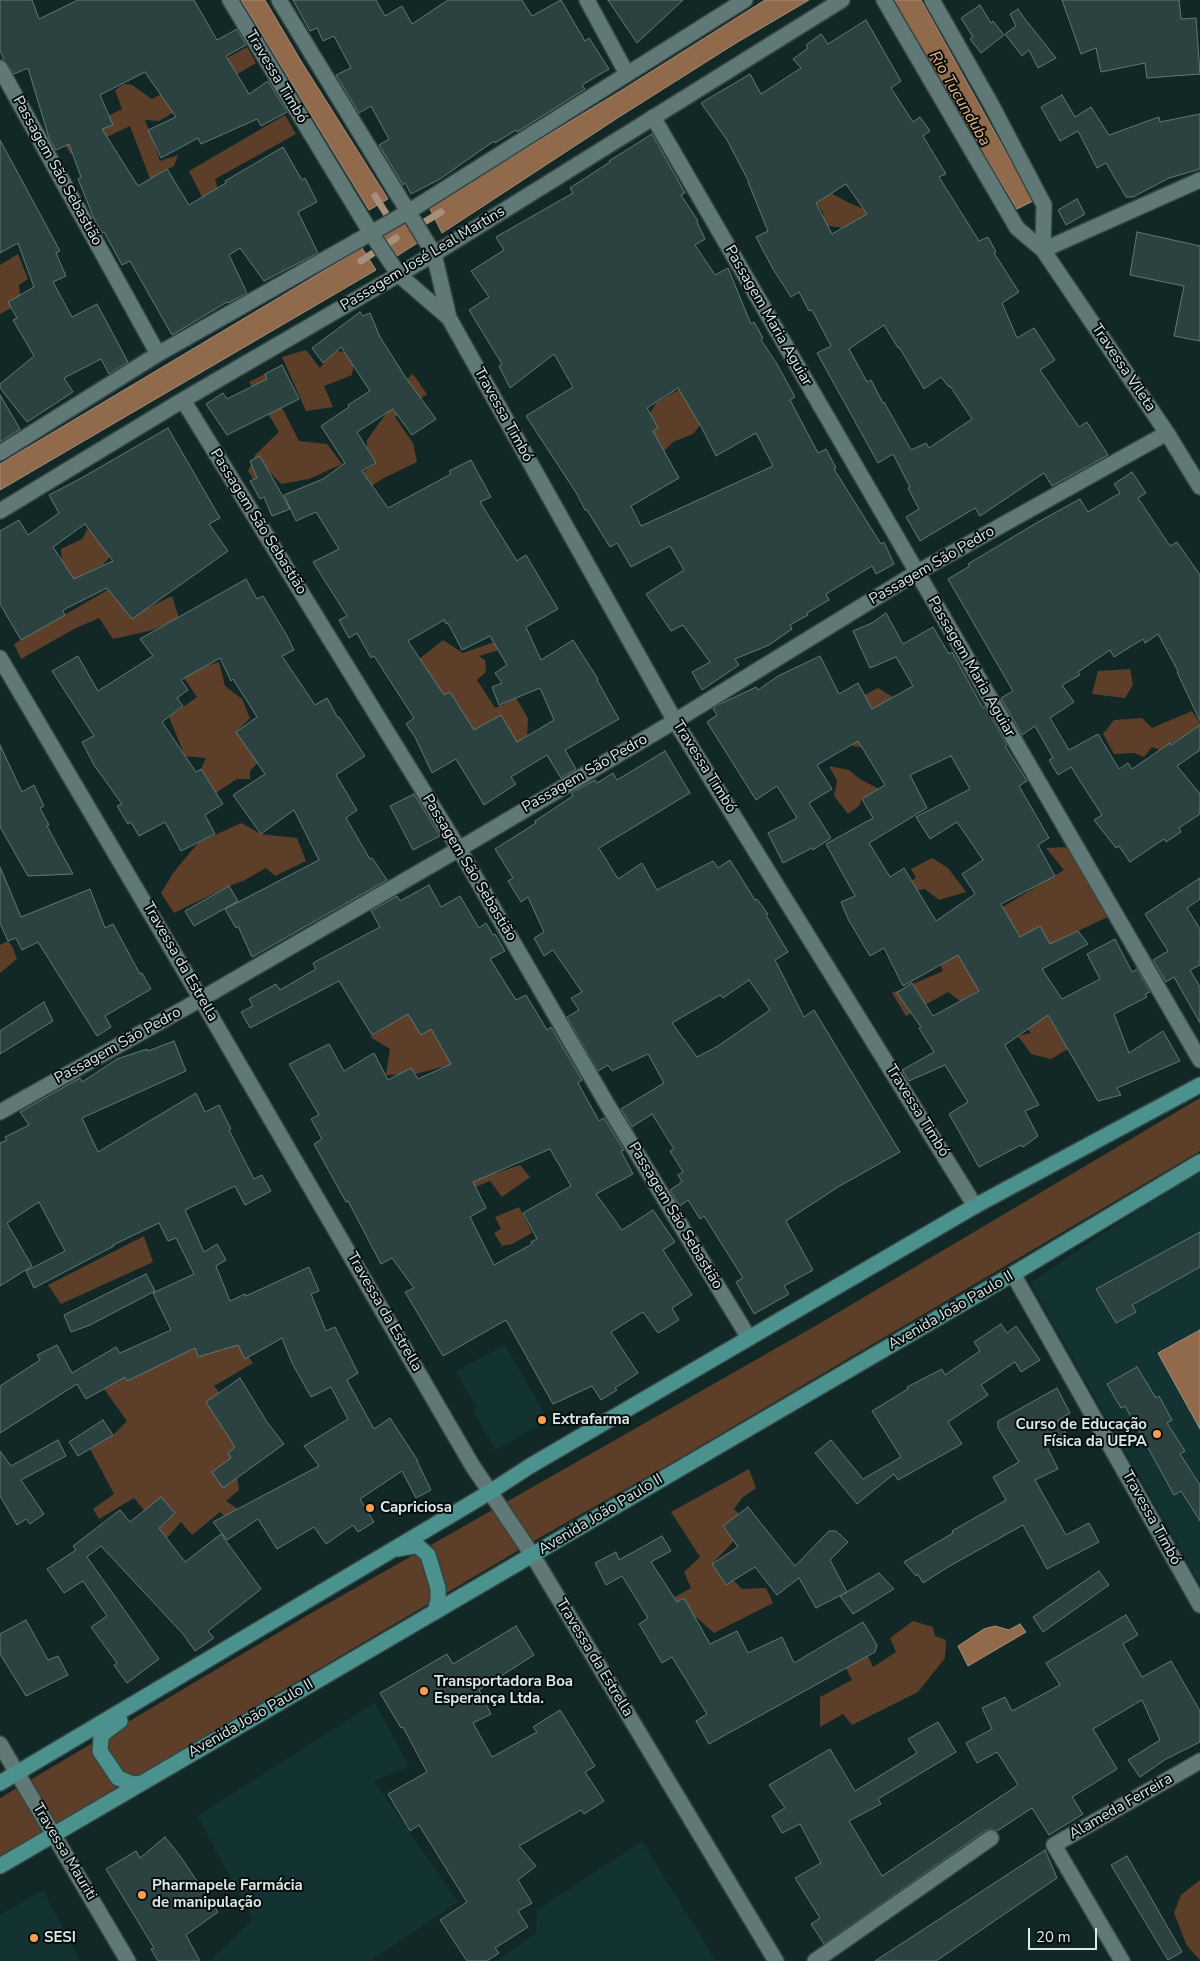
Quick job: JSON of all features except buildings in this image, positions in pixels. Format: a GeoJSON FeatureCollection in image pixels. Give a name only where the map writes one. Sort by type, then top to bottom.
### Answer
{"type":"FeatureCollection","features":[{"type":"Feature","properties":{"kind":"main road"},"geometry":{"type":"LineString","coordinates":[[0,1783],[490,1492],[530,1466],[975,1206],[1200,1085]]}},
{"type":"Feature","properties":{"kind":"main road","name":"Avenida João Paulo II"},"geometry":{"type":"LineString","coordinates":[[0,1866],[533,1556],[1200,1162]]}},
{"type":"Feature","properties":{"kind":"main road"},"geometry":{"type":"LineString","coordinates":[[390,1551],[414,1546],[419,1547],[428,1555],[438,1588],[435,1612]]}},
{"type":"Feature","properties":{"kind":"main road"},"geometry":{"type":"LineString","coordinates":[[145,1696],[139,1709],[105,1732],[101,1737],[100,1745],[103,1756],[118,1778],[133,1784],[145,1782]]}},
{"type":"Feature","properties":{"kind":"street","name":"Travessa Timbó"},"geometry":{"type":"LineString","coordinates":[[230,0],[375,233],[390,262],[399,275],[449,318]]}},
{"type":"Feature","properties":{"kind":"street","name":"Travessa Timbó"},"geometry":{"type":"LineString","coordinates":[[279,0],[406,215],[430,248],[449,318],[675,721],[975,1206]]}},
{"type":"Feature","properties":{"kind":"street"},"geometry":{"type":"LineString","coordinates":[[587,0],[627,74]]}},
{"type":"Feature","properties":{"kind":"street"},"geometry":{"type":"LineString","coordinates":[[0,453],[158,354],[406,215],[745,0]]}},
{"type":"Feature","properties":{"kind":"street","name":"Passagem José Leal Martins"},"geometry":{"type":"LineString","coordinates":[[0,511],[183,400],[399,275],[430,248],[653,117],[842,0]]}},
{"type":"Feature","properties":{"kind":"street","name":"Travessa Vileta"},"geometry":{"type":"LineString","coordinates":[[884,0],[1017,228],[1043,250],[1167,433],[1200,487]]}},
{"type":"Feature","properties":{"kind":"street"},"geometry":{"type":"LineString","coordinates":[[932,0],[991,104],[1044,205],[1043,250],[1200,180]]}},
{"type":"Feature","properties":{"kind":"street","name":"Passagem São Sebastião"},"geometry":{"type":"LineString","coordinates":[[0,68],[158,354]]}},
{"type":"Feature","properties":{"kind":"street","name":"Passagem Maria Aguiar"},"geometry":{"type":"LineString","coordinates":[[653,117],[1200,1060]]}},
{"type":"Feature","properties":{"kind":"street","name":"Passagem São Sebastião"},"geometry":{"type":"LineString","coordinates":[[183,400],[458,848],[607,1104],[749,1338]]}},
{"type":"Feature","properties":{"kind":"street","name":"Passagem São Pedro"},"geometry":{"type":"LineString","coordinates":[[0,1112],[202,999],[675,721],[916,573],[1167,433]]}},
{"type":"Feature","properties":{"kind":"street","name":"Travessa da Estrella"},"geometry":{"type":"LineString","coordinates":[[0,658],[202,999],[467,1456],[533,1556],[776,1961]]}},
{"type":"Feature","properties":{"kind":"street","name":"Travessa Timbó"},"geometry":{"type":"LineString","coordinates":[[1013,1274],[1200,1605]]}},
{"type":"Feature","properties":{"kind":"street","name":"Travessa Mauriti"},"geometry":{"type":"LineString","coordinates":[[0,1744],[128,1961]]}},
{"type":"Feature","properties":{"kind":"street","name":"Alameda Ferreira"},"geometry":{"type":"LineString","coordinates":[[1122,1961],[1054,1845],[1200,1761]]}},
{"type":"Feature","properties":{"kind":"street"},"geometry":{"type":"LineString","coordinates":[[814,1961],[992,1838]]}},
{"type":"Feature","properties":{"kind":"shaded area"},"geometry":{"type":"Polygon","coordinates":[[[247,47],[256,63],[159,121],[145,120],[160,161],[178,155],[174,166],[150,179],[130,126],[71,154],[61,139],[122,109],[115,90],[124,84],[132,85],[152,99],[247,47]]]}},
{"type":"Feature","properties":{"kind":"shaded area"},"geometry":{"type":"Polygon","coordinates":[[[285,115],[296,134],[215,179],[222,203],[208,209],[189,171],[285,115]]]}},
{"type":"Feature","properties":{"kind":"shaded area"},"geometry":{"type":"Polygon","coordinates":[[[831,193],[871,212],[843,228],[824,225],[823,212],[816,203],[831,193]]]}},
{"type":"Feature","properties":{"kind":"shaded area"},"geometry":{"type":"Polygon","coordinates":[[[18,254],[28,279],[19,285],[21,303],[0,314],[0,265],[18,254]]]}},
{"type":"Feature","properties":{"kind":"shaded area"},"geometry":{"type":"Polygon","coordinates":[[[306,350],[320,368],[335,350],[355,355],[352,375],[324,386],[333,407],[306,411],[282,357],[306,350]]]}},
{"type":"Feature","properties":{"kind":"shaded area"},"geometry":{"type":"Polygon","coordinates":[[[265,374],[299,441],[327,444],[342,464],[309,479],[281,484],[269,471],[254,480],[248,471],[255,455],[279,432],[249,382],[265,374]]]}},
{"type":"Feature","properties":{"kind":"shaded area"},"geometry":{"type":"Polygon","coordinates":[[[413,374],[427,394],[395,417],[413,443],[417,462],[384,478],[354,497],[353,480],[376,463],[367,448],[367,440],[388,411],[384,397],[413,374]]]}},
{"type":"Feature","properties":{"kind":"shaded area"},"geometry":{"type":"Polygon","coordinates":[[[706,380],[701,424],[693,434],[673,442],[664,451],[652,457],[642,437],[658,428],[650,413],[656,403],[674,392],[706,380]]]}},
{"type":"Feature","properties":{"kind":"shaded area"},"geometry":{"type":"Polygon","coordinates":[[[88,528],[113,553],[103,565],[94,569],[90,577],[75,585],[62,566],[61,549],[82,539],[88,528]]]}},
{"type":"Feature","properties":{"kind":"shaded area"},"geometry":{"type":"Polygon","coordinates":[[[118,584],[148,608],[172,596],[179,618],[153,630],[113,639],[99,618],[74,629],[21,659],[14,644],[118,584]]]}},
{"type":"Feature","properties":{"kind":"shaded area"},"geometry":{"type":"Polygon","coordinates":[[[443,640],[463,653],[494,642],[499,650],[479,656],[485,660],[486,672],[477,680],[495,708],[516,698],[528,718],[527,740],[515,747],[469,736],[462,712],[450,692],[429,706],[419,659],[443,640]]]}},
{"type":"Feature","properties":{"kind":"shaded area"},"geometry":{"type":"Polygon","coordinates":[[[219,662],[225,686],[242,699],[250,718],[236,732],[264,756],[250,771],[250,779],[237,779],[214,794],[204,785],[209,782],[201,769],[206,758],[185,756],[169,717],[197,697],[177,668],[199,668],[219,662]]]}},
{"type":"Feature","properties":{"kind":"shaded area"},"geometry":{"type":"Polygon","coordinates":[[[1130,669],[1133,685],[1125,698],[1092,694],[1098,671],[1130,669]]]}},
{"type":"Feature","properties":{"kind":"shaded area"},"geometry":{"type":"Polygon","coordinates":[[[878,688],[893,697],[905,718],[870,749],[853,746],[845,733],[874,711],[864,695],[878,688]]]}},
{"type":"Feature","properties":{"kind":"shaded area"},"geometry":{"type":"Polygon","coordinates":[[[1192,711],[1200,723],[1200,727],[1160,750],[1152,747],[1144,757],[1134,753],[1114,754],[1103,734],[1114,720],[1142,718],[1152,728],[1192,711]]]}},
{"type":"Feature","properties":{"kind":"shaded area"},"geometry":{"type":"Polygon","coordinates":[[[829,766],[849,770],[860,779],[879,789],[862,799],[859,806],[848,814],[834,796],[837,781],[829,766]]]}},
{"type":"Feature","properties":{"kind":"shaded area"},"geometry":{"type":"Polygon","coordinates":[[[241,823],[261,834],[297,838],[306,861],[275,876],[266,868],[243,881],[174,913],[161,893],[173,873],[198,843],[241,823]]]}},
{"type":"Feature","properties":{"kind":"shaded area"},"geometry":{"type":"Polygon","coordinates":[[[1069,847],[1110,916],[1059,940],[999,979],[960,1001],[948,992],[906,1016],[892,993],[943,971],[933,949],[1064,870],[1046,848],[1069,847]]]}},
{"type":"Feature","properties":{"kind":"shaded area"},"geometry":{"type":"Polygon","coordinates":[[[932,858],[948,868],[966,892],[939,900],[925,889],[891,894],[916,878],[911,869],[932,858]]]}},
{"type":"Feature","properties":{"kind":"shaded area"},"geometry":{"type":"Polygon","coordinates":[[[8,941],[17,959],[0,973],[0,945],[8,941]]]}},
{"type":"Feature","properties":{"kind":"shaded area"},"geometry":{"type":"Polygon","coordinates":[[[410,1004],[469,1060],[415,1074],[386,1075],[390,1049],[370,1037],[388,1026],[410,1004]]]}},
{"type":"Feature","properties":{"kind":"shaded area"},"geometry":{"type":"Polygon","coordinates":[[[1045,1011],[1068,1049],[1051,1059],[1031,1054],[1018,1036],[1031,1033],[1017,1019],[1045,1011]]]}},
{"type":"Feature","properties":{"kind":"shaded area"},"geometry":{"type":"Polygon","coordinates":[[[1200,1098],[1200,1151],[663,1468],[546,1534],[0,1858],[0,1798],[308,1615],[817,1325],[1200,1098]]]}},
{"type":"Feature","properties":{"kind":"shaded area"},"geometry":{"type":"Polygon","coordinates":[[[478,1162],[496,1173],[520,1165],[530,1177],[502,1197],[490,1181],[425,1208],[478,1162]]]}},
{"type":"Feature","properties":{"kind":"shaded area","name":"Curso de Educação Física da UEPA"},"geometry":{"type":"Polygon","coordinates":[[[1200,1168],[1200,1584],[1030,1283],[1200,1168]]]}},
{"type":"Feature","properties":{"kind":"shaded area"},"geometry":{"type":"Polygon","coordinates":[[[519,1207],[532,1233],[512,1244],[502,1246],[494,1233],[501,1229],[495,1217],[519,1207]]]}},
{"type":"Feature","properties":{"kind":"shaded area"},"geometry":{"type":"Polygon","coordinates":[[[144,1236],[153,1262],[61,1304],[48,1285],[144,1236]]]}},
{"type":"Feature","properties":{"kind":"shaded area"},"geometry":{"type":"Polygon","coordinates":[[[233,1335],[253,1363],[214,1386],[239,1417],[237,1475],[239,1490],[226,1501],[254,1520],[239,1530],[220,1512],[192,1535],[181,1522],[167,1538],[134,1498],[99,1519],[93,1509],[114,1494],[90,1449],[113,1435],[127,1421],[104,1389],[185,1341],[233,1335]]]}},
{"type":"Feature","properties":{"kind":"shaded area"},"geometry":{"type":"Polygon","coordinates":[[[505,1344],[548,1420],[495,1450],[473,1411],[478,1410],[456,1372],[505,1344]]]}},
{"type":"Feature","properties":{"kind":"shaded area"},"geometry":{"type":"Polygon","coordinates":[[[749,1469],[756,1488],[742,1498],[734,1509],[739,1514],[723,1526],[734,1541],[712,1564],[726,1585],[733,1580],[742,1589],[766,1588],[773,1603],[714,1633],[696,1617],[678,1621],[666,1602],[691,1588],[684,1572],[700,1557],[671,1512],[749,1469]]]}},
{"type":"Feature","properties":{"kind":"shaded area"},"geometry":{"type":"Polygon","coordinates":[[[913,1621],[933,1627],[935,1636],[946,1640],[945,1658],[918,1692],[852,1725],[843,1714],[820,1727],[820,1697],[852,1680],[846,1668],[868,1656],[873,1667],[896,1652],[890,1638],[913,1621]]]}},
{"type":"Feature","properties":{"kind":"shaded area"},"geometry":{"type":"Polygon","coordinates":[[[375,1703],[409,1766],[374,1781],[458,1902],[370,1961],[210,1961],[253,1919],[197,1816],[375,1703]]]}},
{"type":"Feature","properties":{"kind":"shaded area"},"geometry":{"type":"Polygon","coordinates":[[[642,1841],[716,1961],[497,1961],[536,1933],[537,1910],[642,1841]]]}},
{"type":"Feature","properties":{"kind":"shaded area"},"geometry":{"type":"Polygon","coordinates":[[[1200,1880],[1200,1960],[1187,1946],[1174,1913],[1181,1895],[1200,1880]]]}},
{"type":"Feature","properties":{"kind":"shaded area","name":"SESI"},"geometry":{"type":"Polygon","coordinates":[[[43,1890],[80,1961],[0,1961],[0,1915],[43,1890]]]}},
{"type":"Feature","properties":{"kind":"water"},"geometry":{"type":"Polygon","coordinates":[[[241,0],[265,0],[388,199],[369,210],[241,0]]]}},
{"type":"Feature","properties":{"kind":"water"},"geometry":{"type":"Polygon","coordinates":[[[765,0],[809,0],[736,43],[619,117],[442,233],[429,207],[622,90],[765,0]]]}},
{"type":"Feature","properties":{"kind":"water","name":"Rio Tucunduba"},"geometry":{"type":"Polygon","coordinates":[[[892,0],[921,0],[1033,201],[1017,209],[892,0]]]}},
{"type":"Feature","properties":{"kind":"water"},"geometry":{"type":"Polygon","coordinates":[[[408,218],[422,240],[397,256],[382,234],[408,218]]]}},
{"type":"Feature","properties":{"kind":"water"},"geometry":{"type":"Polygon","coordinates":[[[362,248],[376,270],[0,490],[0,464],[362,248]]]}},
{"type":"Feature","properties":{"kind":"water"},"geometry":{"type":"Polygon","coordinates":[[[1200,1330],[1200,1429],[1158,1353],[1200,1330]]]}},
{"type":"Feature","properties":{"kind":"water"},"geometry":{"type":"Polygon","coordinates":[[[1020,1624],[1026,1632],[968,1666],[958,1646],[984,1629],[995,1626],[1009,1630],[1020,1624]]]}},
{"type":"Feature","properties":{"kind":"waterway"},"geometry":{"type":"LineString","coordinates":[[375,196],[392,223]]}},
{"type":"Feature","properties":{"kind":"waterway"},"geometry":{"type":"LineString","coordinates":[[416,227],[441,212]]}},
{"type":"Feature","properties":{"kind":"waterway"},"geometry":{"type":"LineString","coordinates":[[361,261],[396,238]]}},
{"type":"Feature","properties":{"kind":"place","name":"Extrafarma"},"geometry":{"type":"Point","coordinates":[542,1420]}},
{"type":"Feature","properties":{"kind":"place","name":"Curso de Educação Física da UEPA"},"geometry":{"type":"Point","coordinates":[1157,1434]}},
{"type":"Feature","properties":{"kind":"place","name":"Capriciosa"},"geometry":{"type":"Point","coordinates":[370,1508]}},
{"type":"Feature","properties":{"kind":"place","name":"Transportadora Boa Esperança Ltda."},"geometry":{"type":"Point","coordinates":[424,1691]}},
{"type":"Feature","properties":{"kind":"place","name":"Pharmapele Farmácia de manipulação"},"geometry":{"type":"Point","coordinates":[142,1895]}},
{"type":"Feature","properties":{"kind":"place","name":"SESI"},"geometry":{"type":"Point","coordinates":[34,1938]}}]}
